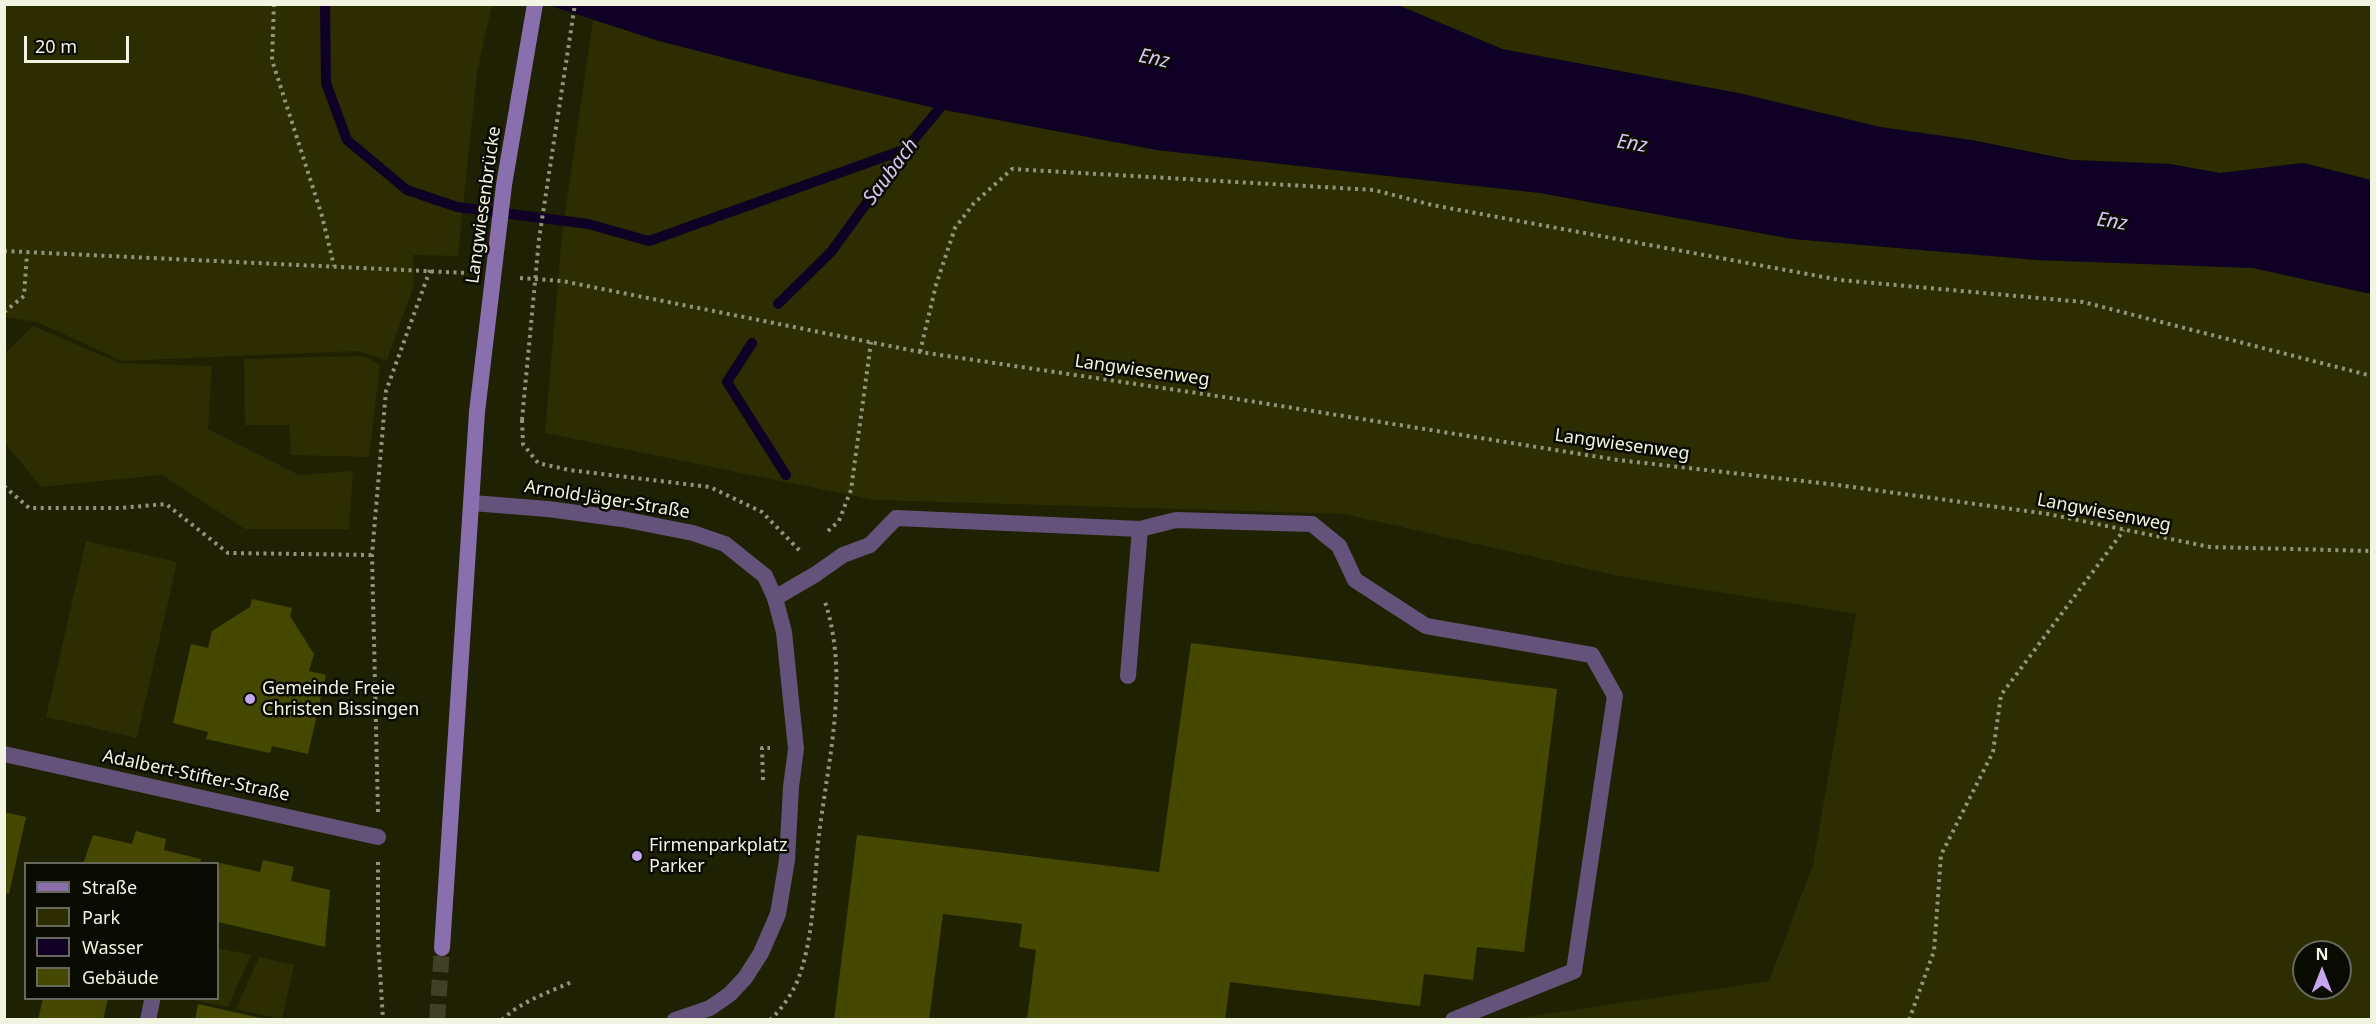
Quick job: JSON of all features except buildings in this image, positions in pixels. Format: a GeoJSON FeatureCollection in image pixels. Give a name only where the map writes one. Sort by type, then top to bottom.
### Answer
{"type":"FeatureCollection","features":[{"type":"Feature","properties":{"kind":"main road","name":"Langwiesenbrücke"},"geometry":{"type":"LineString","coordinates":[[442,948],[477,412],[504,185],[534,4]]}},
{"type":"Feature","properties":{"kind":"street","name":"Arnold-Jäger-Straße"},"geometry":{"type":"LineString","coordinates":[[472,503],[548,509],[622,519],[693,533],[725,544],[765,576],[775,598],[784,632],[796,749],[791,787],[787,860],[778,914],[761,953],[745,978],[730,994],[710,1008],[684,1019]]}},
{"type":"Feature","properties":{"kind":"street"},"geometry":{"type":"LineString","coordinates":[[775,598],[843,555],[870,545],[896,518],[1140,529],[1176,520],[1312,524],[1339,546],[1354,580],[1426,626],[1592,655],[1615,696],[1574,971],[1453,1020]]}},
{"type":"Feature","properties":{"kind":"street"},"geometry":{"type":"LineString","coordinates":[[1128,676],[1140,529]]}},
{"type":"Feature","properties":{"kind":"street","name":"Adalbert-Stifter-Straße"},"geometry":{"type":"LineString","coordinates":[[4,754],[378,837]]}},
{"type":"Feature","properties":{"kind":"street"},"geometry":{"type":"LineString","coordinates":[[148,1020],[152,1001]]}},
{"type":"Feature","properties":{"kind":"path"},"geometry":{"type":"LineString","coordinates":[[274,4],[272,60],[322,216],[334,266]]}},
{"type":"Feature","properties":{"kind":"path"},"geometry":{"type":"LineString","coordinates":[[575,4],[539,239],[522,420],[523,444],[538,463],[569,470],[710,487],[762,512],[802,553],[809,547]]}},
{"type":"Feature","properties":{"kind":"path"},"geometry":{"type":"LineString","coordinates":[[920,352],[936,285],[955,228],[974,203],[1012,169],[1374,190],[1432,205],[1840,280],[2083,302],[2372,376]]}},
{"type":"Feature","properties":{"kind":"path"},"geometry":{"type":"LineString","coordinates":[[4,251],[27,254],[474,273]]}},
{"type":"Feature","properties":{"kind":"path"},"geometry":{"type":"LineString","coordinates":[[4,312],[24,296],[27,254]]}},
{"type":"Feature","properties":{"kind":"path"},"geometry":{"type":"LineString","coordinates":[[384,1020],[378,939],[372,555],[386,391],[430,270]]}},
{"type":"Feature","properties":{"kind":"path","name":"Langwiesenweg"},"geometry":{"type":"LineString","coordinates":[[518,277],[562,281],[920,352],[1237,399],[1618,460],[1873,490],[2048,514],[2210,547],[2372,551]]}},
{"type":"Feature","properties":{"kind":"path"},"geometry":{"type":"LineString","coordinates":[[824,534],[839,521],[851,490],[871,342]]}},
{"type":"Feature","properties":{"kind":"path"},"geometry":{"type":"LineString","coordinates":[[4,486],[29,508],[120,508],[166,504],[228,553],[372,555]]}},
{"type":"Feature","properties":{"kind":"path"},"geometry":{"type":"LineString","coordinates":[[1909,1020],[1934,951],[1941,855],[1993,752],[2001,695],[2124,530]]}},
{"type":"Feature","properties":{"kind":"path"},"geometry":{"type":"LineString","coordinates":[[502,1020],[509,1013],[537,997],[574,981]]}},
{"type":"Feature","properties":{"kind":"green space"},"geometry":{"type":"Polygon","coordinates":[[[4,5],[492,5],[477,73],[458,256],[413,255],[414,285],[387,360],[356,351],[122,361],[37,322],[5,317],[4,5]]]}},
{"type":"Feature","properties":{"kind":"green space"},"geometry":{"type":"Polygon","coordinates":[[[1398,5],[2371,5],[2371,180],[2303,163],[2220,173],[2170,164],[2071,160],[1971,140],[1880,127],[1743,94],[1502,49],[1398,5]]]}},
{"type":"Feature","properties":{"kind":"green space"},"geometry":{"type":"Polygon","coordinates":[[[593,19],[659,41],[1157,150],[1540,193],[1793,239],[2038,260],[2253,268],[2371,294],[2371,1019],[1512,1019],[1769,981],[1813,865],[1856,614],[1618,576],[1344,514],[875,500],[545,433],[562,234],[593,19]]]}},
{"type":"Feature","properties":{"kind":"green space"},"geometry":{"type":"Polygon","coordinates":[[[33,326],[120,363],[212,366],[208,429],[299,475],[353,471],[349,529],[245,529],[162,475],[41,487],[5,443],[5,353],[33,326]]]}},
{"type":"Feature","properties":{"kind":"green space"},"geometry":{"type":"Polygon","coordinates":[[[364,356],[380,365],[369,457],[291,455],[289,425],[245,425],[244,359],[364,356]]]}},
{"type":"Feature","properties":{"kind":"green space"},"geometry":{"type":"Polygon","coordinates":[[[86,541],[177,562],[137,738],[46,717],[86,541]]]}},
{"type":"Feature","properties":{"kind":"green space"},"geometry":{"type":"Polygon","coordinates":[[[219,948],[251,955],[228,1007],[193,1000],[219,1000],[219,948]]]}},
{"type":"Feature","properties":{"kind":"green space"},"geometry":{"type":"Polygon","coordinates":[[[259,957],[294,965],[282,1019],[236,1009],[259,957]]]}},
{"type":"Feature","properties":{"kind":"water","name":"Enz"},"geometry":{"type":"Polygon","coordinates":[[[548,5],[1398,5],[1502,49],[1743,94],[1880,127],[1971,140],[2071,160],[2170,164],[2220,173],[2303,163],[2371,180],[2371,294],[2253,268],[2038,260],[1793,239],[1540,193],[1157,150],[939,109],[780,72],[659,41],[548,5]]]}},
{"type":"Feature","properties":{"kind":"waterway"},"geometry":{"type":"LineString","coordinates":[[325,4],[326,83],[347,140],[407,190],[457,207],[588,224],[649,241],[906,149]]}},
{"type":"Feature","properties":{"kind":"waterway","name":"Saubach"},"geometry":{"type":"LineString","coordinates":[[778,304],[831,252],[906,149],[939,109],[944,97]]}},
{"type":"Feature","properties":{"kind":"waterway","name":"Saubach"},"geometry":{"type":"LineString","coordinates":[[752,343],[727,382],[786,475]]}},
{"type":"Feature","properties":{"kind":"tunnel"},"geometry":{"type":"LineString","coordinates":[[437,1020],[442,948]]}},
{"type":"Feature","properties":{"kind":"place","name":"Gemeinde Freie Christen Bissingen"},"geometry":{"type":"Point","coordinates":[250,699]}},
{"type":"Feature","properties":{"kind":"place","name":"Firmenparkplatz Parker"},"geometry":{"type":"Point","coordinates":[637,856]}}]}
